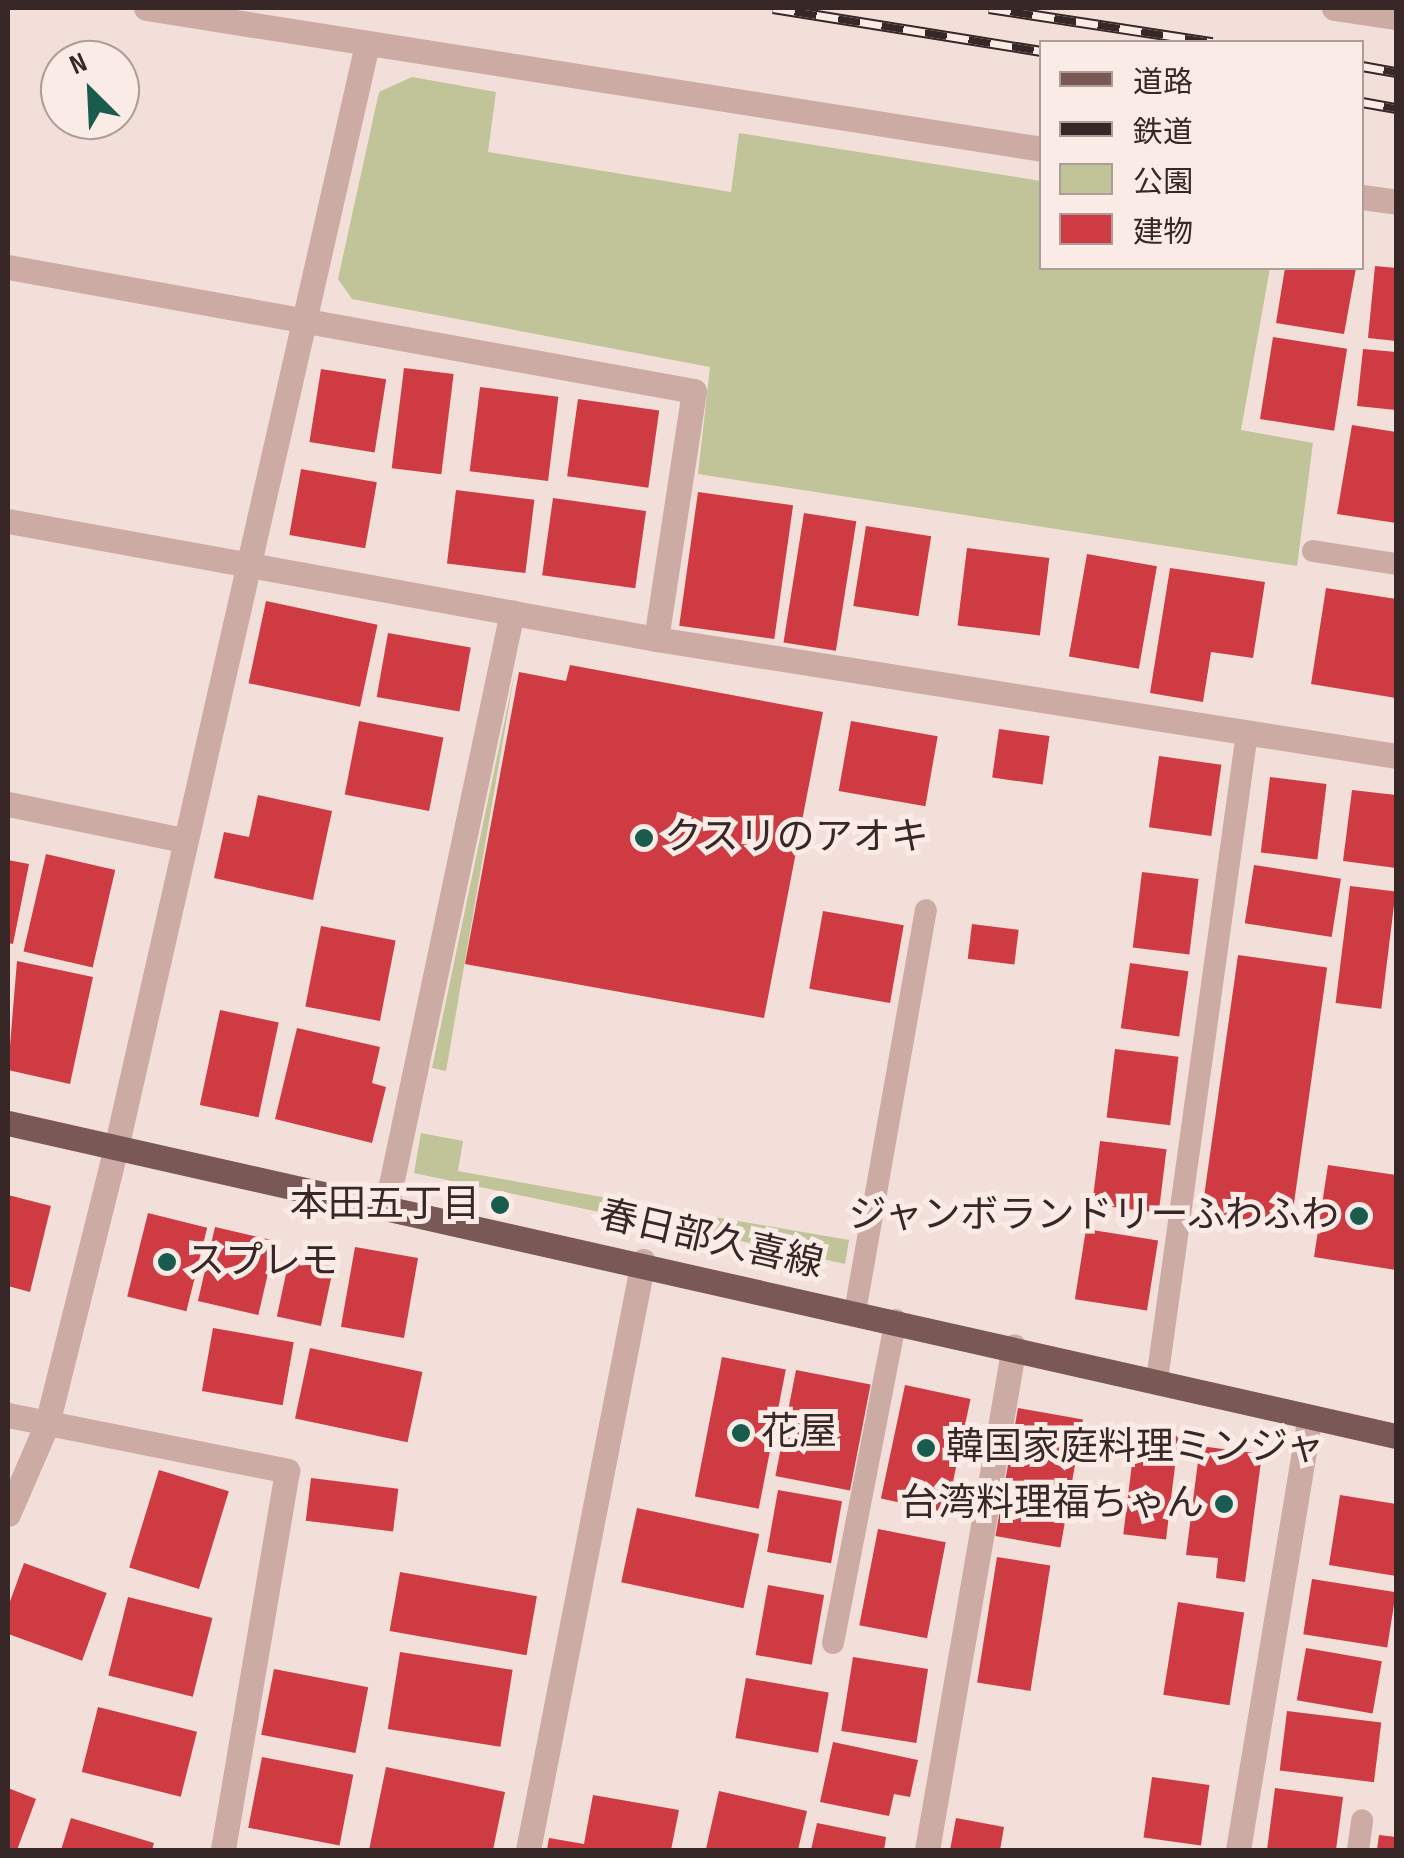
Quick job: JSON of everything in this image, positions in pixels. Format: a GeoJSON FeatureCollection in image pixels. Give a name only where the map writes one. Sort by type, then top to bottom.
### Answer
{"type":"FeatureCollection","features":[{"type":"Feature","properties":{"kind":"main road","name":"春日部久喜線"},"geometry":{"type":"LineString","coordinates":[[8,1122],[386,1208],[643,1261],[1396,1436]]}},
{"type":"Feature","properties":{"kind":"street"},"geometry":{"type":"LineString","coordinates":[[146,8],[1039,150]]}},
{"type":"Feature","properties":{"kind":"street"},"geometry":{"type":"LineString","coordinates":[[1334,8],[1396,17]]}},
{"type":"Feature","properties":{"kind":"street"},"geometry":{"type":"LineString","coordinates":[[8,1514],[48,1424],[116,1148],[367,44]]}},
{"type":"Feature","properties":{"kind":"street"},"geometry":{"type":"LineString","coordinates":[[1364,196],[1396,202]]}},
{"type":"Feature","properties":{"kind":"street"},"geometry":{"type":"LineString","coordinates":[[8,267],[694,391],[656,639]]}},
{"type":"Feature","properties":{"kind":"street"},"geometry":{"type":"LineString","coordinates":[[8,521],[656,639],[1396,756]]}},
{"type":"Feature","properties":{"kind":"street"},"geometry":{"type":"LineString","coordinates":[[386,1208],[512,612]]}},
{"type":"Feature","properties":{"kind":"street"},"geometry":{"type":"LineString","coordinates":[[8,804],[184,840]]}},
{"type":"Feature","properties":{"kind":"street"},"geometry":{"type":"LineString","coordinates":[[528,1850],[643,1261]]}},
{"type":"Feature","properties":{"kind":"street"},"geometry":{"type":"LineString","coordinates":[[926,1850],[1014,1346]]}},
{"type":"Feature","properties":{"kind":"street"},"geometry":{"type":"LineString","coordinates":[[8,1414],[287,1471],[223,1850]]}},
{"type":"Feature","properties":{"kind":"street"},"geometry":{"type":"LineString","coordinates":[[1238,1850],[1310,1416]]}},
{"type":"Feature","properties":{"kind":"lane"},"geometry":{"type":"LineString","coordinates":[[1312,552],[1396,564]]}},
{"type":"Feature","properties":{"kind":"lane"},"geometry":{"type":"LineString","coordinates":[[1157,1380],[1247,733]]}},
{"type":"Feature","properties":{"kind":"lane"},"geometry":{"type":"LineString","coordinates":[[855,1312],[926,910]]}},
{"type":"Feature","properties":{"kind":"lane"},"geometry":{"type":"LineString","coordinates":[[833,1643],[896,1320]]}},
{"type":"Feature","properties":{"kind":"lane"},"geometry":{"type":"LineString","coordinates":[[1358,1850],[1362,1820]]}},
{"type":"Feature","properties":{"kind":"green space"},"geometry":{"type":"Polygon","coordinates":[[[412,77],[496,92],[488,152],[731,192],[739,133],[1039,181],[1039,270],[1270,270],[1241,430],[1313,443],[1297,566],[698,474],[710,367],[352,299],[338,279],[379,92],[412,77]]]}},
{"type":"Feature","properties":{"kind":"green space"},"geometry":{"type":"Polygon","coordinates":[[[515,671],[446,1071],[432,1068],[515,671]]]}},
{"type":"Feature","properties":{"kind":"green space"},"geometry":{"type":"Polygon","coordinates":[[[421,1133],[463,1141],[458,1171],[607,1198],[604,1213],[414,1173],[421,1133]]]}},
{"type":"Feature","properties":{"kind":"green space"},"geometry":{"type":"Polygon","coordinates":[[[663,1208],[849,1240],[845,1264],[660,1223],[663,1208]]]}},
{"type":"Feature","properties":{"kind":"building"},"geometry":{"type":"Polygon","coordinates":[[[1375,266],[1396,268],[1396,341],[1368,338],[1375,266]]]}},
{"type":"Feature","properties":{"kind":"building"},"geometry":{"type":"Polygon","coordinates":[[[1285,270],[1356,270],[1344,334],[1276,323],[1285,270]]]}},
{"type":"Feature","properties":{"kind":"building"},"geometry":{"type":"Polygon","coordinates":[[[1273,337],[1347,349],[1334,431],[1260,419],[1273,337]]]}},
{"type":"Feature","properties":{"kind":"building"},"geometry":{"type":"Polygon","coordinates":[[[1363,349],[1396,352],[1396,410],[1357,406],[1363,349]]]}},
{"type":"Feature","properties":{"kind":"building"},"geometry":{"type":"Polygon","coordinates":[[[404,368],[454,374],[441,474],[392,468],[404,368]]]}},
{"type":"Feature","properties":{"kind":"building"},"geometry":{"type":"Polygon","coordinates":[[[321,369],[386,379],[375,452],[309,442],[321,369]]]}},
{"type":"Feature","properties":{"kind":"building"},"geometry":{"type":"Polygon","coordinates":[[[480,387],[558,397],[548,481],[470,471],[480,387]]]}},
{"type":"Feature","properties":{"kind":"building"},"geometry":{"type":"Polygon","coordinates":[[[578,399],[659,410],[648,488],[567,476],[578,399]]]}},
{"type":"Feature","properties":{"kind":"building"},"geometry":{"type":"Polygon","coordinates":[[[1352,425],[1396,432],[1396,523],[1337,514],[1352,425]]]}},
{"type":"Feature","properties":{"kind":"building"},"geometry":{"type":"Polygon","coordinates":[[[301,469],[377,482],[365,548],[289,535],[301,469]]]}},
{"type":"Feature","properties":{"kind":"building"},"geometry":{"type":"Polygon","coordinates":[[[456,490],[534,500],[525,573],[447,563],[456,490]]]}},
{"type":"Feature","properties":{"kind":"building"},"geometry":{"type":"Polygon","coordinates":[[[698,492],[793,505],[774,639],[679,626],[698,492]]]}},
{"type":"Feature","properties":{"kind":"building"},"geometry":{"type":"Polygon","coordinates":[[[553,498],[646,511],[635,588],[542,575],[553,498]]]}},
{"type":"Feature","properties":{"kind":"building"},"geometry":{"type":"Polygon","coordinates":[[[804,513],[856,521],[836,651],[784,642],[804,513]]]}},
{"type":"Feature","properties":{"kind":"building"},"geometry":{"type":"Polygon","coordinates":[[[866,526],[931,536],[919,616],[853,606],[866,526]]]}},
{"type":"Feature","properties":{"kind":"building"},"geometry":{"type":"Polygon","coordinates":[[[967,548],[1049,558],[1040,636],[957,625],[967,548]]]}},
{"type":"Feature","properties":{"kind":"building"},"geometry":{"type":"Polygon","coordinates":[[[1087,554],[1157,566],[1139,669],[1069,656],[1087,554]]]}},
{"type":"Feature","properties":{"kind":"building"},"geometry":{"type":"Polygon","coordinates":[[[1170,568],[1265,582],[1253,658],[1211,652],[1203,702],[1150,693],[1170,568]]]}},
{"type":"Feature","properties":{"kind":"building"},"geometry":{"type":"Polygon","coordinates":[[[1326,588],[1396,599],[1396,698],[1311,684],[1326,588]]]}},
{"type":"Feature","properties":{"kind":"building"},"geometry":{"type":"Polygon","coordinates":[[[266,601],[378,625],[360,707],[249,683],[266,601]]]}},
{"type":"Feature","properties":{"kind":"building"},"geometry":{"type":"Polygon","coordinates":[[[388,633],[471,648],[459,712],[377,697],[388,633]]]}},
{"type":"Feature","properties":{"kind":"building","name":"クスリのアオキ"},"geometry":{"type":"Polygon","coordinates":[[[570,665],[823,712],[764,1018],[465,964],[519,672],[566,681],[570,665]]]}},
{"type":"Feature","properties":{"kind":"building"},"geometry":{"type":"Polygon","coordinates":[[[359,721],[443,737],[429,811],[345,795],[359,721]]]}},
{"type":"Feature","properties":{"kind":"building"},"geometry":{"type":"Polygon","coordinates":[[[851,721],[938,736],[925,806],[839,791],[851,721]]]}},
{"type":"Feature","properties":{"kind":"building"},"geometry":{"type":"Polygon","coordinates":[[[999,729],[1050,736],[1043,785],[992,778],[999,729]]]}},
{"type":"Feature","properties":{"kind":"building"},"geometry":{"type":"Polygon","coordinates":[[[1159,756],[1221,765],[1211,836],[1149,827],[1159,756]]]}},
{"type":"Feature","properties":{"kind":"building"},"geometry":{"type":"Polygon","coordinates":[[[1270,777],[1327,784],[1317,859],[1261,852],[1270,777]]]}},
{"type":"Feature","properties":{"kind":"building"},"geometry":{"type":"Polygon","coordinates":[[[1352,790],[1396,795],[1396,868],[1343,861],[1352,790]]]}},
{"type":"Feature","properties":{"kind":"building"},"geometry":{"type":"Polygon","coordinates":[[[258,795],[332,811],[313,900],[214,878],[224,832],[249,837],[258,795]]]}},
{"type":"Feature","properties":{"kind":"building"},"geometry":{"type":"Polygon","coordinates":[[[46,854],[115,870],[93,967],[24,951],[46,854]]]}},
{"type":"Feature","properties":{"kind":"building"},"geometry":{"type":"Polygon","coordinates":[[[8,860],[29,864],[13,944],[8,943],[8,860]]]}},
{"type":"Feature","properties":{"kind":"building"},"geometry":{"type":"Polygon","coordinates":[[[1254,865],[1341,879],[1332,937],[1245,923],[1254,865]]]}},
{"type":"Feature","properties":{"kind":"building"},"geometry":{"type":"Polygon","coordinates":[[[1142,872],[1199,879],[1189,954],[1133,947],[1142,872]]]}},
{"type":"Feature","properties":{"kind":"building"},"geometry":{"type":"Polygon","coordinates":[[[1350,886],[1396,892],[1381,1009],[1336,1003],[1350,886]]]}},
{"type":"Feature","properties":{"kind":"building"},"geometry":{"type":"Polygon","coordinates":[[[823,911],[904,925],[890,1003],[809,989],[823,911]]]}},
{"type":"Feature","properties":{"kind":"building"},"geometry":{"type":"Polygon","coordinates":[[[972,924],[1019,930],[1014,964],[968,959],[972,924]]]}},
{"type":"Feature","properties":{"kind":"building"},"geometry":{"type":"Polygon","coordinates":[[[321,926],[396,941],[380,1021],[305,1006],[321,926]]]}},
{"type":"Feature","properties":{"kind":"building"},"geometry":{"type":"Polygon","coordinates":[[[1238,955],[1327,968],[1290,1229],[1201,1216],[1238,955]]]}},
{"type":"Feature","properties":{"kind":"building"},"geometry":{"type":"Polygon","coordinates":[[[17,961],[93,977],[70,1084],[8,1070],[17,961]]]}},
{"type":"Feature","properties":{"kind":"building"},"geometry":{"type":"Polygon","coordinates":[[[1130,963],[1188,971],[1179,1037],[1121,1028],[1130,963]]]}},
{"type":"Feature","properties":{"kind":"building"},"geometry":{"type":"Polygon","coordinates":[[[220,1010],[279,1022],[259,1117],[200,1105],[220,1010]]]}},
{"type":"Feature","properties":{"kind":"building"},"geometry":{"type":"Polygon","coordinates":[[[297,1028],[380,1047],[372,1083],[386,1087],[372,1143],[275,1119],[297,1028]]]}},
{"type":"Feature","properties":{"kind":"building"},"geometry":{"type":"Polygon","coordinates":[[[1115,1049],[1179,1057],[1170,1125],[1107,1117],[1115,1049]]]}},
{"type":"Feature","properties":{"kind":"building"},"geometry":{"type":"Polygon","coordinates":[[[1100,1141],[1167,1149],[1159,1213],[1092,1205],[1100,1141]]]}},
{"type":"Feature","properties":{"kind":"building","name":"ジャンボランドリーふわふわ"},"geometry":{"type":"Polygon","coordinates":[[[1328,1165],[1396,1175],[1396,1270],[1314,1257],[1328,1165]]]}},
{"type":"Feature","properties":{"kind":"building"},"geometry":{"type":"Polygon","coordinates":[[[8,1195],[51,1206],[30,1292],[8,1286],[8,1195]]]}},
{"type":"Feature","properties":{"kind":"building","name":"スプレモ"},"geometry":{"type":"Polygon","coordinates":[[[148,1213],[207,1228],[186,1311],[127,1296],[148,1213]]]}},
{"type":"Feature","properties":{"kind":"building"},"geometry":{"type":"Polygon","coordinates":[[[215,1227],[275,1241],[258,1315],[198,1301],[215,1227]]]}},
{"type":"Feature","properties":{"kind":"building"},"geometry":{"type":"Polygon","coordinates":[[[1086,1229],[1158,1240],[1147,1311],[1075,1299],[1086,1229]]]}},
{"type":"Feature","properties":{"kind":"building"},"geometry":{"type":"Polygon","coordinates":[[[355,1247],[418,1258],[404,1338],[341,1327],[355,1247]]]}},
{"type":"Feature","properties":{"kind":"building"},"geometry":{"type":"Polygon","coordinates":[[[290,1255],[334,1264],[321,1326],[277,1317],[290,1255]]]}},
{"type":"Feature","properties":{"kind":"building"},"geometry":{"type":"Polygon","coordinates":[[[213,1328],[294,1342],[283,1405],[202,1391],[213,1328]]]}},
{"type":"Feature","properties":{"kind":"building"},"geometry":{"type":"Polygon","coordinates":[[[310,1348],[422,1372],[408,1442],[295,1418],[310,1348]]]}},
{"type":"Feature","properties":{"kind":"building","name":"花屋"},"geometry":{"type":"Polygon","coordinates":[[[722,1357],[786,1369],[759,1509],[695,1496],[722,1357]]]}},
{"type":"Feature","properties":{"kind":"building"},"geometry":{"type":"Polygon","coordinates":[[[796,1370],[871,1385],[850,1491],[775,1476],[796,1370]]]}},
{"type":"Feature","properties":{"kind":"building","name":"韓国家庭料理ミンジャ"},"geometry":{"type":"Polygon","coordinates":[[[905,1385],[971,1399],[946,1512],[881,1498],[905,1385]]]}},
{"type":"Feature","properties":{"kind":"building"},"geometry":{"type":"Polygon","coordinates":[[[1018,1408],[1083,1419],[1060,1547],[995,1536],[1018,1408]]]}},
{"type":"Feature","properties":{"kind":"building"},"geometry":{"type":"Polygon","coordinates":[[[1136,1431],[1179,1436],[1166,1539],[1123,1534],[1136,1431]]]}},
{"type":"Feature","properties":{"kind":"building","name":"台湾料理福ちゃん"},"geometry":{"type":"Polygon","coordinates":[[[1200,1446],[1262,1454],[1245,1582],[1216,1578],[1218,1558],[1186,1555],[1200,1446]]]}},
{"type":"Feature","properties":{"kind":"building"},"geometry":{"type":"Polygon","coordinates":[[[159,1470],[229,1491],[199,1589],[129,1568],[159,1470]]]}},
{"type":"Feature","properties":{"kind":"building"},"geometry":{"type":"Polygon","coordinates":[[[311,1478],[398,1489],[393,1531],[306,1521],[311,1478]]]}},
{"type":"Feature","properties":{"kind":"building"},"geometry":{"type":"Polygon","coordinates":[[[778,1490],[842,1501],[831,1563],[767,1552],[778,1490]]]}},
{"type":"Feature","properties":{"kind":"building"},"geometry":{"type":"Polygon","coordinates":[[[1340,1495],[1396,1504],[1396,1576],[1329,1565],[1340,1495]]]}},
{"type":"Feature","properties":{"kind":"building"},"geometry":{"type":"Polygon","coordinates":[[[637,1508],[759,1534],[743,1608],[621,1582],[637,1508]]]}},
{"type":"Feature","properties":{"kind":"building"},"geometry":{"type":"Polygon","coordinates":[[[878,1529],[946,1542],[927,1638],[859,1625],[878,1529]]]}},
{"type":"Feature","properties":{"kind":"building"},"geometry":{"type":"Polygon","coordinates":[[[997,1557],[1050,1565],[1030,1691],[977,1682],[997,1557]]]}},
{"type":"Feature","properties":{"kind":"building"},"geometry":{"type":"Polygon","coordinates":[[[24,1563],[107,1593],[82,1661],[8,1634],[8,1607],[24,1563]]]}},
{"type":"Feature","properties":{"kind":"building"},"geometry":{"type":"Polygon","coordinates":[[[400,1572],[537,1596],[526,1655],[390,1631],[400,1572]]]}},
{"type":"Feature","properties":{"kind":"building"},"geometry":{"type":"Polygon","coordinates":[[[1312,1579],[1396,1592],[1387,1648],[1303,1634],[1312,1579]]]}},
{"type":"Feature","properties":{"kind":"building"},"geometry":{"type":"Polygon","coordinates":[[[768,1585],[824,1595],[812,1665],[756,1655],[768,1585]]]}},
{"type":"Feature","properties":{"kind":"building"},"geometry":{"type":"Polygon","coordinates":[[[128,1597],[212,1618],[193,1697],[108,1676],[128,1597]]]}},
{"type":"Feature","properties":{"kind":"building"},"geometry":{"type":"Polygon","coordinates":[[[1178,1602],[1244,1612],[1229,1705],[1163,1695],[1178,1602]]]}},
{"type":"Feature","properties":{"kind":"building"},"geometry":{"type":"Polygon","coordinates":[[[1306,1648],[1382,1661],[1373,1714],[1297,1700],[1306,1648]]]}},
{"type":"Feature","properties":{"kind":"building"},"geometry":{"type":"Polygon","coordinates":[[[400,1652],[513,1670],[500,1747],[388,1729],[400,1652]]]}},
{"type":"Feature","properties":{"kind":"building"},"geometry":{"type":"Polygon","coordinates":[[[853,1657],[928,1669],[916,1743],[841,1731],[853,1657]]]}},
{"type":"Feature","properties":{"kind":"building"},"geometry":{"type":"Polygon","coordinates":[[[274,1669],[368,1687],[355,1753],[261,1735],[274,1669]]]}},
{"type":"Feature","properties":{"kind":"building"},"geometry":{"type":"Polygon","coordinates":[[[746,1678],[829,1693],[818,1753],[735,1738],[746,1678]]]}},
{"type":"Feature","properties":{"kind":"building"},"geometry":{"type":"Polygon","coordinates":[[[98,1707],[197,1732],[181,1797],[82,1772],[98,1707]]]}},
{"type":"Feature","properties":{"kind":"building"},"geometry":{"type":"Polygon","coordinates":[[[1287,1711],[1381,1723],[1374,1782],[1280,1771],[1287,1711]]]}},
{"type":"Feature","properties":{"kind":"building"},"geometry":{"type":"Polygon","coordinates":[[[833,1742],[918,1760],[910,1797],[894,1794],[889,1816],[820,1802],[833,1742]]]}},
{"type":"Feature","properties":{"kind":"building"},"geometry":{"type":"Polygon","coordinates":[[[262,1757],[353,1775],[340,1845],[248,1828],[262,1757]]]}},
{"type":"Feature","properties":{"kind":"building"},"geometry":{"type":"Polygon","coordinates":[[[386,1767],[505,1792],[493,1850],[369,1850],[386,1767]]]}},
{"type":"Feature","properties":{"kind":"building"},"geometry":{"type":"Polygon","coordinates":[[[1152,1777],[1209,1785],[1201,1845],[1144,1837],[1152,1777]]]}},
{"type":"Feature","properties":{"kind":"building"},"geometry":{"type":"Polygon","coordinates":[[[8,1788],[36,1799],[17,1850],[8,1850],[8,1788]]]}},
{"type":"Feature","properties":{"kind":"building"},"geometry":{"type":"Polygon","coordinates":[[[1275,1788],[1343,1797],[1336,1850],[1267,1850],[1275,1788]]]}},
{"type":"Feature","properties":{"kind":"building"},"geometry":{"type":"Polygon","coordinates":[[[719,1791],[807,1811],[798,1850],[706,1849],[719,1791]]]}},
{"type":"Feature","properties":{"kind":"building"},"geometry":{"type":"Polygon","coordinates":[[[593,1795],[679,1810],[671,1850],[547,1850],[549,1838],[584,1844],[593,1795]]]}},
{"type":"Feature","properties":{"kind":"building"},"geometry":{"type":"Polygon","coordinates":[[[71,1818],[154,1843],[152,1850],[61,1850],[71,1818]]]}},
{"type":"Feature","properties":{"kind":"building"},"geometry":{"type":"Polygon","coordinates":[[[956,1818],[1004,1827],[1000,1850],[950,1850],[956,1818]]]}},
{"type":"Feature","properties":{"kind":"building"},"geometry":{"type":"Polygon","coordinates":[[[817,1823],[886,1837],[884,1850],[811,1850],[817,1823]]]}},
{"type":"Feature","properties":{"kind":"building"},"geometry":{"type":"Polygon","coordinates":[[[1379,1835],[1396,1837],[1396,1850],[1377,1850],[1379,1835]]]}},
{"type":"Feature","properties":{"kind":"railway"},"geometry":{"type":"LineString","coordinates":[[773,8],[1039,51]]}},
{"type":"Feature","properties":{"kind":"railway"},"geometry":{"type":"LineString","coordinates":[[989,8],[1199,40]]}},
{"type":"Feature","properties":{"kind":"railway"},"geometry":{"type":"LineString","coordinates":[[1364,66],[1396,72]]}},
{"type":"Feature","properties":{"kind":"railway"},"geometry":{"type":"LineString","coordinates":[[1364,102],[1396,108]]}},
{"type":"Feature","properties":{"kind":"place","name":"クスリのアオキ"},"geometry":{"type":"Point","coordinates":[644,838]}},
{"type":"Feature","properties":{"kind":"place","name":"本田五丁目"},"geometry":{"type":"Point","coordinates":[500,1205]}},
{"type":"Feature","properties":{"kind":"place","name":"ジャンボランドリーふわふわ"},"geometry":{"type":"Point","coordinates":[1359,1216]}},
{"type":"Feature","properties":{"kind":"place","name":"スプレモ"},"geometry":{"type":"Point","coordinates":[167,1262]}},
{"type":"Feature","properties":{"kind":"place","name":"花屋"},"geometry":{"type":"Point","coordinates":[741,1433]}},
{"type":"Feature","properties":{"kind":"place","name":"韓国家庭料理ミンジャ"},"geometry":{"type":"Point","coordinates":[926,1448]}},
{"type":"Feature","properties":{"kind":"place","name":"台湾料理福ちゃん"},"geometry":{"type":"Point","coordinates":[1224,1504]}}]}
